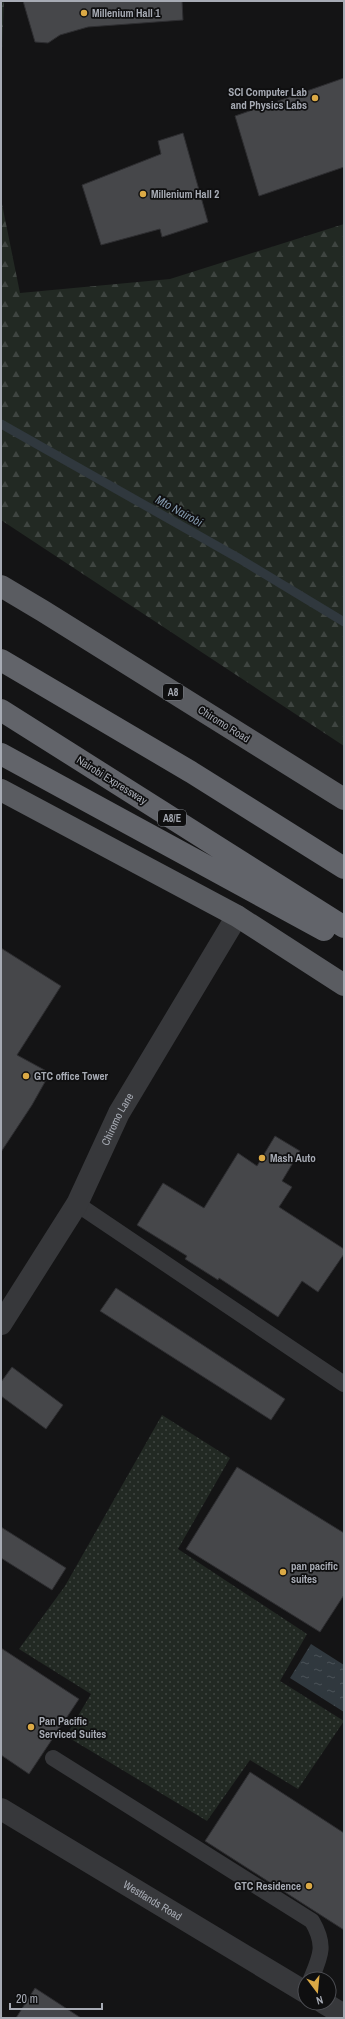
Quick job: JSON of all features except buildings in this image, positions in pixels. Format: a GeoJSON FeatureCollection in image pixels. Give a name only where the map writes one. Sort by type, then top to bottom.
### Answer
{"type":"FeatureCollection","features":[{"type":"Feature","properties":{"kind":"highway","name":"Chiromo Road"},"geometry":{"type":"LineString","coordinates":[[1,586],[344,799]]}},
{"type":"Feature","properties":{"kind":"highway"},"geometry":{"type":"LineString","coordinates":[[1,660],[191,772],[344,868]]}},
{"type":"Feature","properties":{"kind":"highway","name":"Nairobi Expressway"},"geometry":{"type":"LineString","coordinates":[[1,710],[344,927]]}},
{"type":"Feature","properties":{"kind":"highway"},"geometry":{"type":"LineString","coordinates":[[1,754],[344,941]]}},
{"type":"Feature","properties":{"kind":"highway"},"geometry":{"type":"LineString","coordinates":[[1,790],[237,916],[344,985]]}},
{"type":"Feature","properties":{"kind":"street","name":"Chiromo Lane"},"geometry":{"type":"LineString","coordinates":[[1,1324],[77,1204],[119,1113],[237,916]]}},
{"type":"Feature","properties":{"kind":"street","name":"Westlands Road"},"geometry":{"type":"LineString","coordinates":[[1,1810],[297,1987]]}},
{"type":"Feature","properties":{"kind":"lane"},"geometry":{"type":"LineString","coordinates":[[77,1204],[344,1384]]}},
{"type":"Feature","properties":{"kind":"lane"},"geometry":{"type":"LineString","coordinates":[[53,1758],[312,1921],[320,1934],[322,1945],[320,1958],[314,1971]]}},
{"type":"Feature","properties":{"kind":"green space"},"geometry":{"type":"Polygon","coordinates":[[[1,1],[4,1],[1,75],[1,1]]]}},
{"type":"Feature","properties":{"kind":"green space"},"geometry":{"type":"Polygon","coordinates":[[[1,199],[20,293],[170,279],[344,224],[344,746],[1,520],[1,199]]]}},
{"type":"Feature","properties":{"kind":"green space"},"geometry":{"type":"Polygon","coordinates":[[[162,1415],[230,1458],[178,1549],[307,1634],[280,1681],[344,1721],[298,1789],[250,1760],[207,1821],[66,1736],[91,1694],[19,1649],[65,1586],[162,1415]]]}},
{"type":"Feature","properties":{"kind":"water"},"geometry":{"type":"Polygon","coordinates":[[[311,1644],[344,1665],[344,1712],[290,1678],[311,1644]]]}},
{"type":"Feature","properties":{"kind":"waterway","name":"Mto Nairobi"},"geometry":{"type":"LineString","coordinates":[[1,424],[240,559],[344,622]]}},
{"type":"Feature","properties":{"kind":"place","name":"Millenium Hall 1"},"geometry":{"type":"Point","coordinates":[84,13]}},
{"type":"Feature","properties":{"kind":"place","name":"SCI Computer Lab and Physics Labs"},"geometry":{"type":"Point","coordinates":[315,98]}},
{"type":"Feature","properties":{"kind":"place","name":"Millenium Hall 2"},"geometry":{"type":"Point","coordinates":[143,194]}},
{"type":"Feature","properties":{"kind":"place","name":"GTC office Tower"},"geometry":{"type":"Point","coordinates":[26,1076]}},
{"type":"Feature","properties":{"kind":"place","name":"Mash Auto"},"geometry":{"type":"Point","coordinates":[262,1158]}},
{"type":"Feature","properties":{"kind":"place","name":"pan pacific suites"},"geometry":{"type":"Point","coordinates":[283,1572]}},
{"type":"Feature","properties":{"kind":"place","name":"Pan Pacific Serviced Suites"},"geometry":{"type":"Point","coordinates":[31,1727]}},
{"type":"Feature","properties":{"kind":"place","name":"GTC Residence"},"geometry":{"type":"Point","coordinates":[309,1886]}}]}
